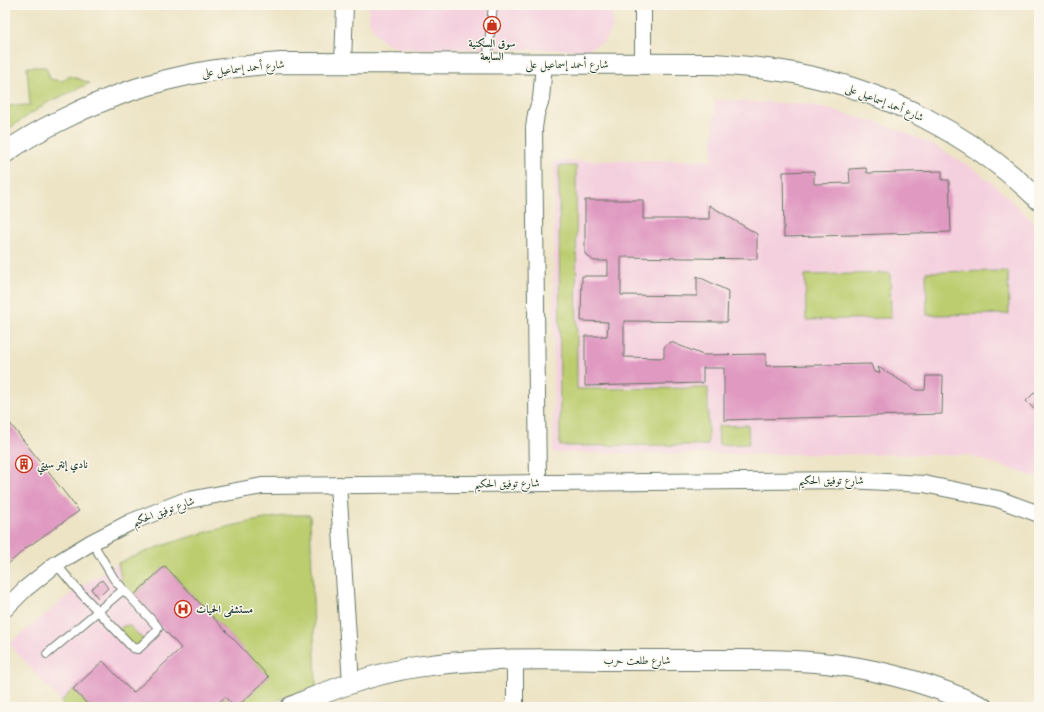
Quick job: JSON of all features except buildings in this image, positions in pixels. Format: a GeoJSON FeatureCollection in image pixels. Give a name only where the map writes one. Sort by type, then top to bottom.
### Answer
{"type":"FeatureCollection","features":[{"type":"Feature","properties":{"kind":"street"},"geometry":{"type":"LineString","coordinates":[[343,63],[345,5]]}},
{"type":"Feature","properties":{"kind":"street"},"geometry":{"type":"LineString","coordinates":[[643,5],[643,64]]}},
{"type":"Feature","properties":{"kind":"street","name":"شارع أحمد إسماعيل على"},"geometry":{"type":"LineString","coordinates":[[5,153],[42,129],[115,95],[180,76],[213,69],[281,63],[715,64],[755,67],[802,75],[833,82],[871,94],[909,110],[963,140],[992,159],[1019,180],[1039,200]]}},
{"type":"Feature","properties":{"kind":"street"},"geometry":{"type":"LineString","coordinates":[[538,482],[534,128],[536,114],[541,99],[544,64]]}},
{"type":"Feature","properties":{"kind":"street","name":"شارع توفيق الحكيم"},"geometry":{"type":"LineString","coordinates":[[5,609],[25,589],[56,564],[92,542],[131,522],[184,501],[262,486],[848,480],[924,484],[998,499],[1039,514]]}},
{"type":"Feature","properties":{"kind":"street"},"geometry":{"type":"LineString","coordinates":[[338,485],[351,683]]}},
{"type":"Feature","properties":{"kind":"street"},"geometry":{"type":"LineString","coordinates":[[515,660],[515,707]]}},
{"type":"Feature","properties":{"kind":"street","name":"شارع طلعت حرب"},"geometry":{"type":"LineString","coordinates":[[292,707],[320,694],[351,683],[415,667],[448,663],[515,660],[796,660],[882,672],[923,684],[982,707]]}},
{"type":"Feature","properties":{"kind":"lane"},"geometry":{"type":"LineString","coordinates":[[487,64],[493,5]]}},
{"type":"Feature","properties":{"kind":"lane"},"geometry":{"type":"LineString","coordinates":[[56,564],[98,612],[133,648],[138,649],[156,632],[158,628],[123,590],[107,569],[92,542]]}},
{"type":"Feature","properties":{"kind":"lane"},"geometry":{"type":"LineString","coordinates":[[47,654],[123,590]]}},
{"type":"Feature","properties":{"kind":"shaded area","name":"سوق السكنية السابعة"},"geometry":{"type":"Polygon","coordinates":[[[369,5],[614,5],[612,29],[604,42],[586,50],[401,48],[387,44],[375,33],[369,22],[369,5]]]}},
{"type":"Feature","properties":{"kind":"shaded area"},"geometry":{"type":"Polygon","coordinates":[[[715,100],[805,104],[836,111],[898,129],[937,147],[974,169],[998,188],[1039,228],[1039,478],[967,455],[553,453],[554,161],[712,160],[715,100]]]}},
{"type":"Feature","properties":{"kind":"shaded area","name":"مستشفى الحميات"},"geometry":{"type":"Polygon","coordinates":[[[290,515],[310,515],[316,687],[284,697],[266,707],[66,707],[9,644],[77,589],[118,563],[176,542],[222,529],[263,519],[290,515]]]}},
{"type":"Feature","properties":{"kind":"green space"},"geometry":{"type":"Polygon","coordinates":[[[27,67],[46,67],[50,79],[62,81],[70,76],[90,83],[47,103],[5,131],[5,106],[30,105],[27,67]]]}},
{"type":"Feature","properties":{"kind":"green space"},"geometry":{"type":"Polygon","coordinates":[[[559,166],[576,166],[577,389],[708,388],[708,445],[560,446],[559,166]]]}},
{"type":"Feature","properties":{"kind":"green space"},"geometry":{"type":"Polygon","coordinates":[[[1008,271],[1009,314],[927,315],[926,272],[1008,271]]]}},
{"type":"Feature","properties":{"kind":"green space"},"geometry":{"type":"Polygon","coordinates":[[[890,273],[891,318],[806,320],[805,275],[890,273]]]}},
{"type":"Feature","properties":{"kind":"green space"},"geometry":{"type":"Polygon","coordinates":[[[748,425],[749,444],[719,445],[718,426],[748,425]]]}},
{"type":"Feature","properties":{"kind":"green space"},"geometry":{"type":"Polygon","coordinates":[[[290,515],[310,515],[316,687],[284,697],[266,707],[237,707],[269,677],[165,566],[133,596],[122,584],[118,563],[159,547],[202,533],[268,518],[290,515]]]}},
{"type":"Feature","properties":{"kind":"green space"},"geometry":{"type":"Polygon","coordinates":[[[129,625],[143,639],[136,652],[130,651],[117,637],[117,631],[123,626],[129,625]]]}},
{"type":"Feature","properties":{"kind":"green space"},"geometry":{"type":"Polygon","coordinates":[[[73,689],[90,707],[66,707],[61,702],[73,689]]]}},
{"type":"Feature","properties":{"kind":"green space"},"geometry":{"type":"Polygon","coordinates":[[[225,697],[235,707],[214,707],[225,697]]]}},
{"type":"Feature","properties":{"kind":"place","name":"سوق السكنية السابعة"},"geometry":{"type":"Point","coordinates":[492,25]}},
{"type":"Feature","properties":{"kind":"place","name":"نادي إنتر سيتي"},"geometry":{"type":"Point","coordinates":[24,464]}},
{"type":"Feature","properties":{"kind":"place","name":"مستشفى الحميات"},"geometry":{"type":"Point","coordinates":[183,609]}}]}
